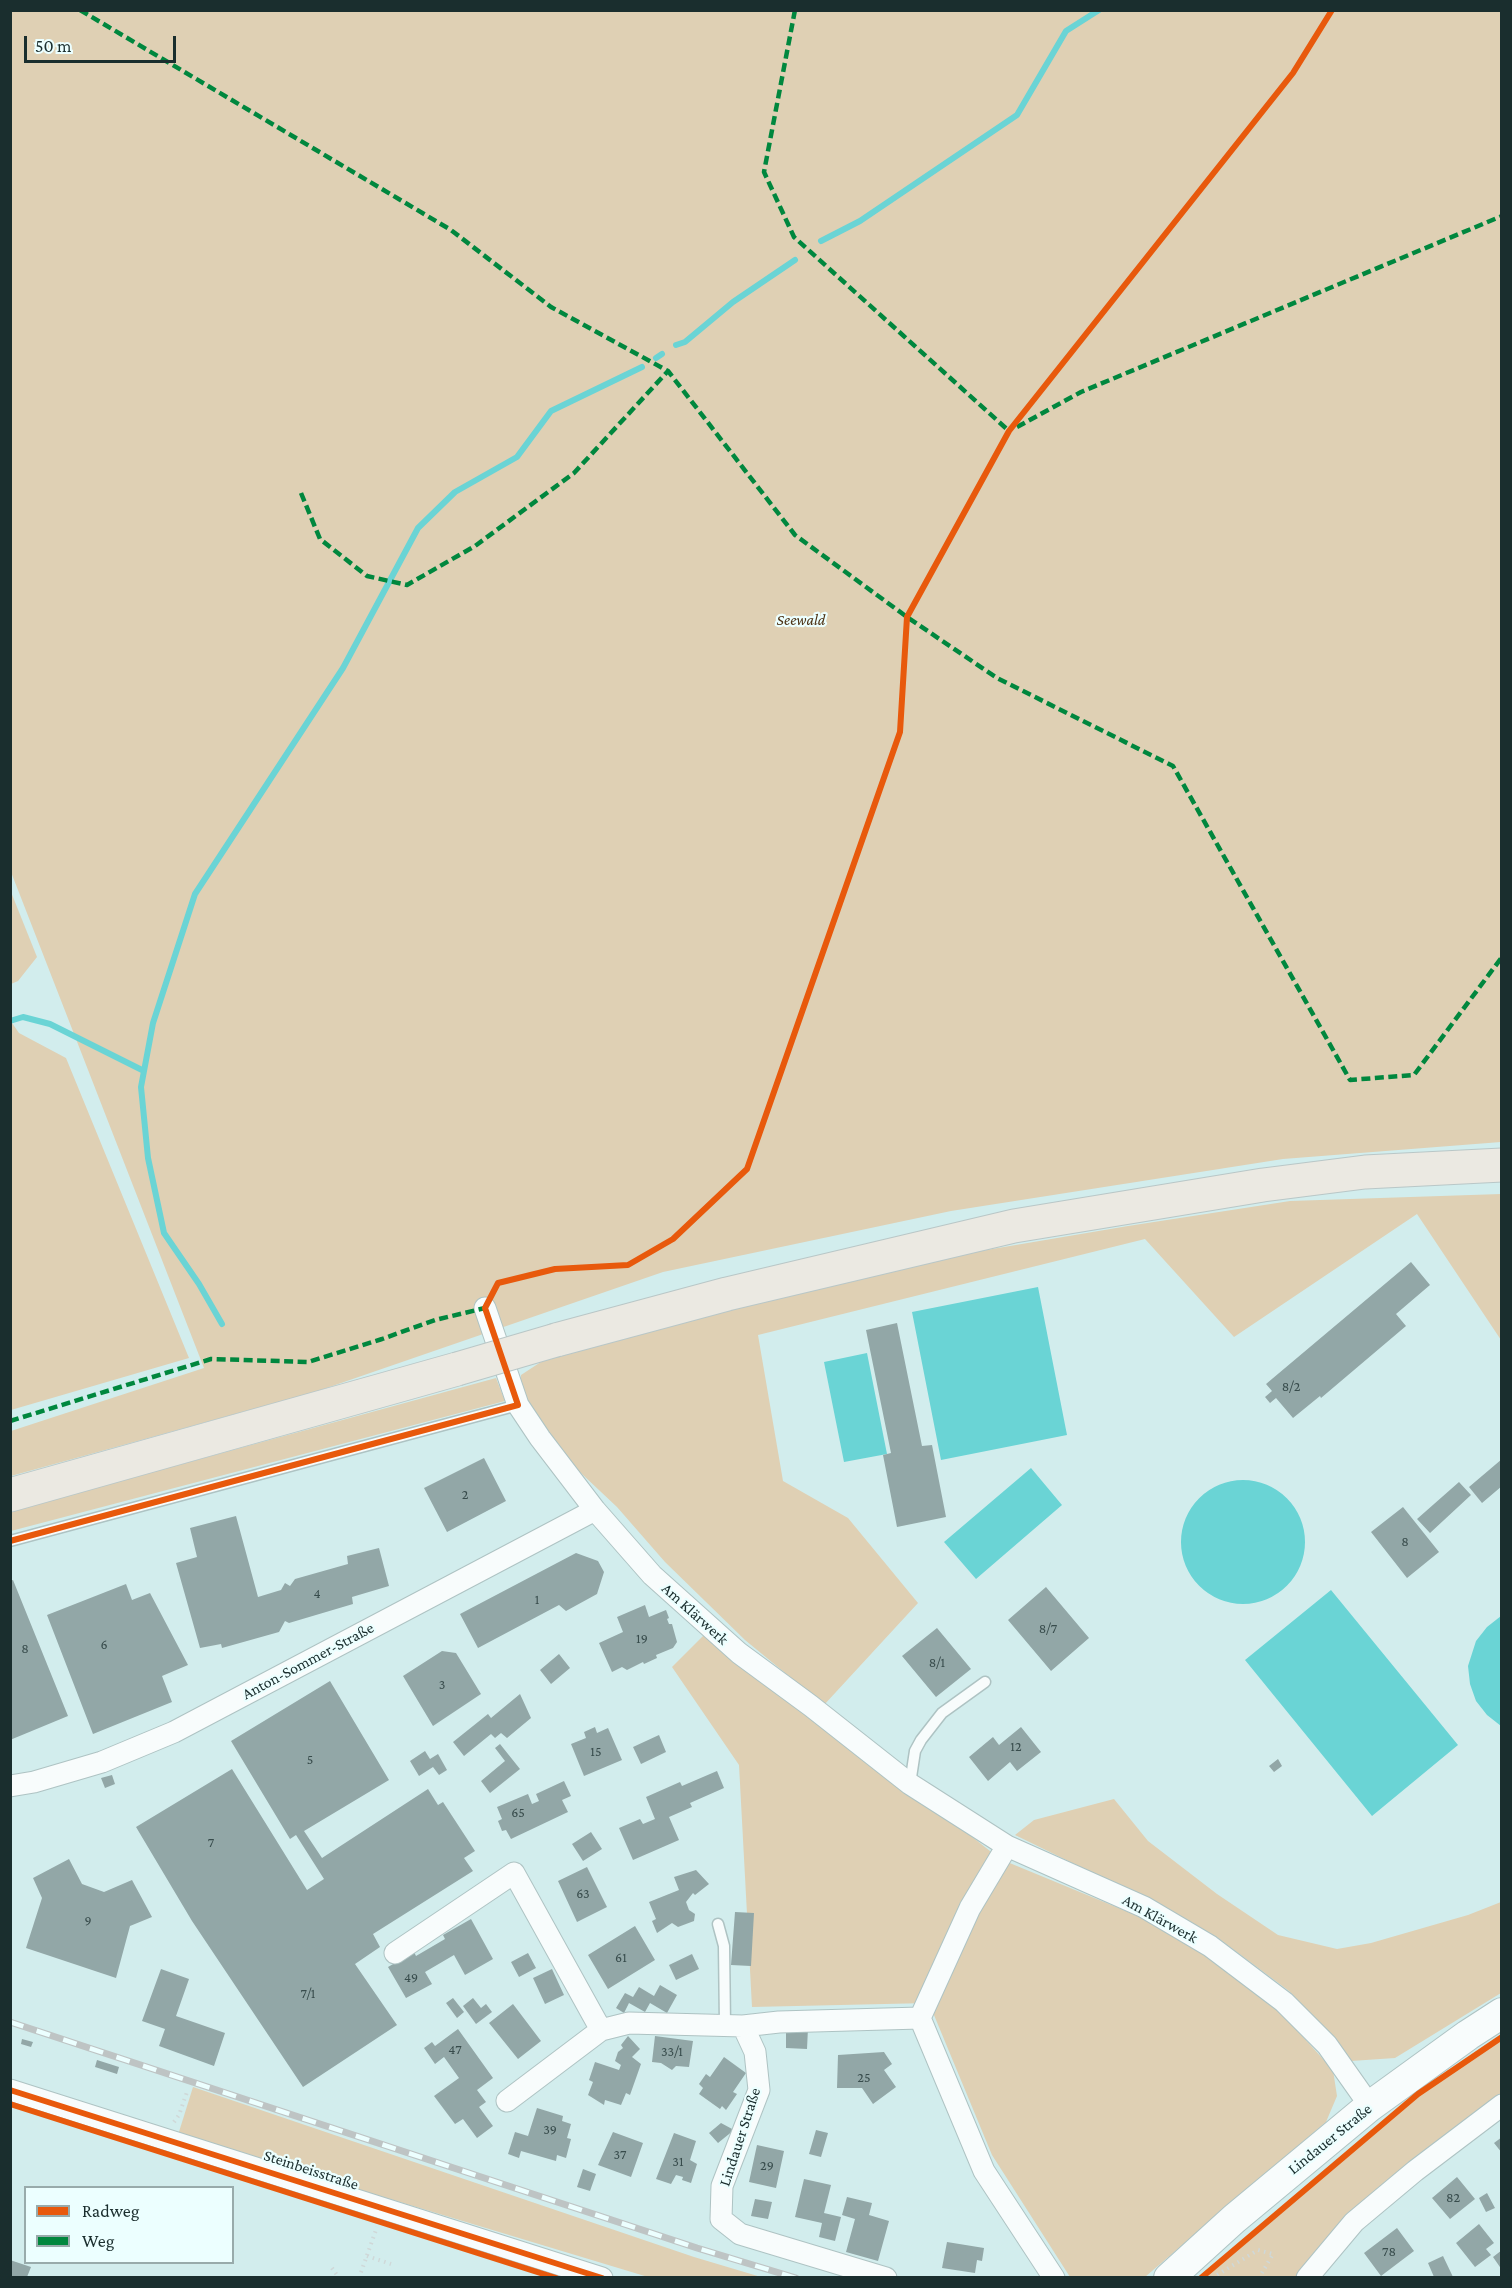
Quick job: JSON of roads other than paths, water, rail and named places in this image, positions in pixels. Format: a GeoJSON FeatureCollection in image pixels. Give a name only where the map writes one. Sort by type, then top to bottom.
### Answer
{"type":"FeatureCollection","features":[{"type":"Feature","properties":{"kind":"main road"},"geometry":{"type":"LineString","coordinates":[[10,1495],[556,1340],[727,1294],[1014,1226],[1263,1185],[1365,1172],[1502,1165]]}},
{"type":"Feature","properties":{"kind":"main road","name":"Lindauer Straße"},"geometry":{"type":"LineString","coordinates":[[1168,2277],[1370,2106],[1502,2013]]}},
{"type":"Feature","properties":{"kind":"street","name":"Am Klärwerk"},"geometry":{"type":"LineString","coordinates":[[484,1308],[518,1405],[595,1510],[652,1575],[739,1653],[811,1706],[910,1785],[1007,1846],[1144,1907],[1210,1946],[1284,2002],[1326,2045],[1370,2106]]}},
{"type":"Feature","properties":{"kind":"street","name":"Anton-Sommer-Straße"},"geometry":{"type":"LineString","coordinates":[[10,1786],[34,1782],[90,1765],[174,1732],[595,1510]]}},
{"type":"Feature","properties":{"kind":"street"},"geometry":{"type":"LineString","coordinates":[[1007,1846],[970,1908],[920,2018],[984,2171],[1054,2277]]}},
{"type":"Feature","properties":{"kind":"street"},"geometry":{"type":"LineString","coordinates":[[395,1953],[514,1873],[602,2030]]}},
{"type":"Feature","properties":{"kind":"street"},"geometry":{"type":"LineString","coordinates":[[507,2101],[602,2030],[629,2023],[734,2025],[920,2018]]}},
{"type":"Feature","properties":{"kind":"street","name":"Lindauer Straße"},"geometry":{"type":"LineString","coordinates":[[734,2025],[755,2052],[759,2090],[722,2186],[721,2220],[740,2234],[886,2277]]}},
{"type":"Feature","properties":{"kind":"street","name":"Steinbeisstraße"},"geometry":{"type":"LineString","coordinates":[[10,2090],[602,2277]]}},
{"type":"Feature","properties":{"kind":"street"},"geometry":{"type":"LineString","coordinates":[[1307,2277],[1354,2222],[1415,2170],[1502,2104]]}},
{"type":"Feature","properties":{"kind":"lane"},"geometry":{"type":"LineString","coordinates":[[10,1541],[518,1405]]}},
{"type":"Feature","properties":{"kind":"lane"},"geometry":{"type":"LineString","coordinates":[[910,1785],[915,1750],[921,1740],[942,1713],[985,1682]]}},
{"type":"Feature","properties":{"kind":"lane"},"geometry":{"type":"LineString","coordinates":[[718,1923],[724,1946],[734,2025]]}},
{"type":"Feature","properties":{"kind":"water"},"geometry":{"type":"Polygon","coordinates":[[[1038,1287],[1067,1435],[941,1460],[912,1312],[1038,1287]]]}},
{"type":"Feature","properties":{"kind":"water"},"geometry":{"type":"Polygon","coordinates":[[[867,1353],[887,1454],[844,1462],[824,1362],[867,1353]]]}},
{"type":"Feature","properties":{"kind":"water"},"geometry":{"type":"Polygon","coordinates":[[[1031,1468],[1062,1505],[976,1579],[944,1542],[1031,1468]]]}},
{"type":"Feature","properties":{"kind":"water"},"geometry":{"type":"Polygon","coordinates":[[[1243,1480],[1267,1484],[1287,1498],[1301,1518],[1305,1542],[1301,1566],[1287,1586],[1267,1600],[1243,1604],[1219,1600],[1199,1586],[1185,1566],[1181,1542],[1185,1518],[1199,1498],[1219,1484],[1243,1480]]]}},
{"type":"Feature","properties":{"kind":"water"},"geometry":{"type":"Polygon","coordinates":[[[1331,1590],[1458,1745],[1372,1816],[1245,1660],[1331,1590]]]}},
{"type":"Feature","properties":{"kind":"water"},"geometry":{"type":"Polygon","coordinates":[[[1501,1616],[1501,1726],[1487,1715],[1476,1701],[1470,1684],[1468,1666],[1476,1641],[1487,1627],[1501,1616]]]}},
{"type":"Feature","properties":{"kind":"waterway"},"geometry":{"type":"LineString","coordinates":[[821,241],[860,221],[1017,115],[1066,31],[1099,10]]}},
{"type":"Feature","properties":{"kind":"waterway"},"geometry":{"type":"LineString","coordinates":[[676,345],[685,342],[733,302],[795,260]]}},
{"type":"Feature","properties":{"kind":"waterway"},"geometry":{"type":"LineString","coordinates":[[656,358],[662,354]]}},
{"type":"Feature","properties":{"kind":"waterway"},"geometry":{"type":"LineString","coordinates":[[222,1324],[199,1284],[164,1233],[148,1158],[141,1087],[153,1023],[195,894],[343,668],[418,528],[455,492],[517,457],[551,411],[642,367]]}},
{"type":"Feature","properties":{"kind":"waterway"},"geometry":{"type":"LineString","coordinates":[[10,1021],[23,1017],[50,1024],[144,1071]]}},
{"type":"Feature","properties":{"kind":"railway"},"geometry":{"type":"LineString","coordinates":[[10,2022],[697,2248],[796,2278]]}},
{"type":"Feature","properties":{"kind":"park label","name":"Seewald"},"geometry":{"type":"Point","coordinates":[801,620]}}]}
